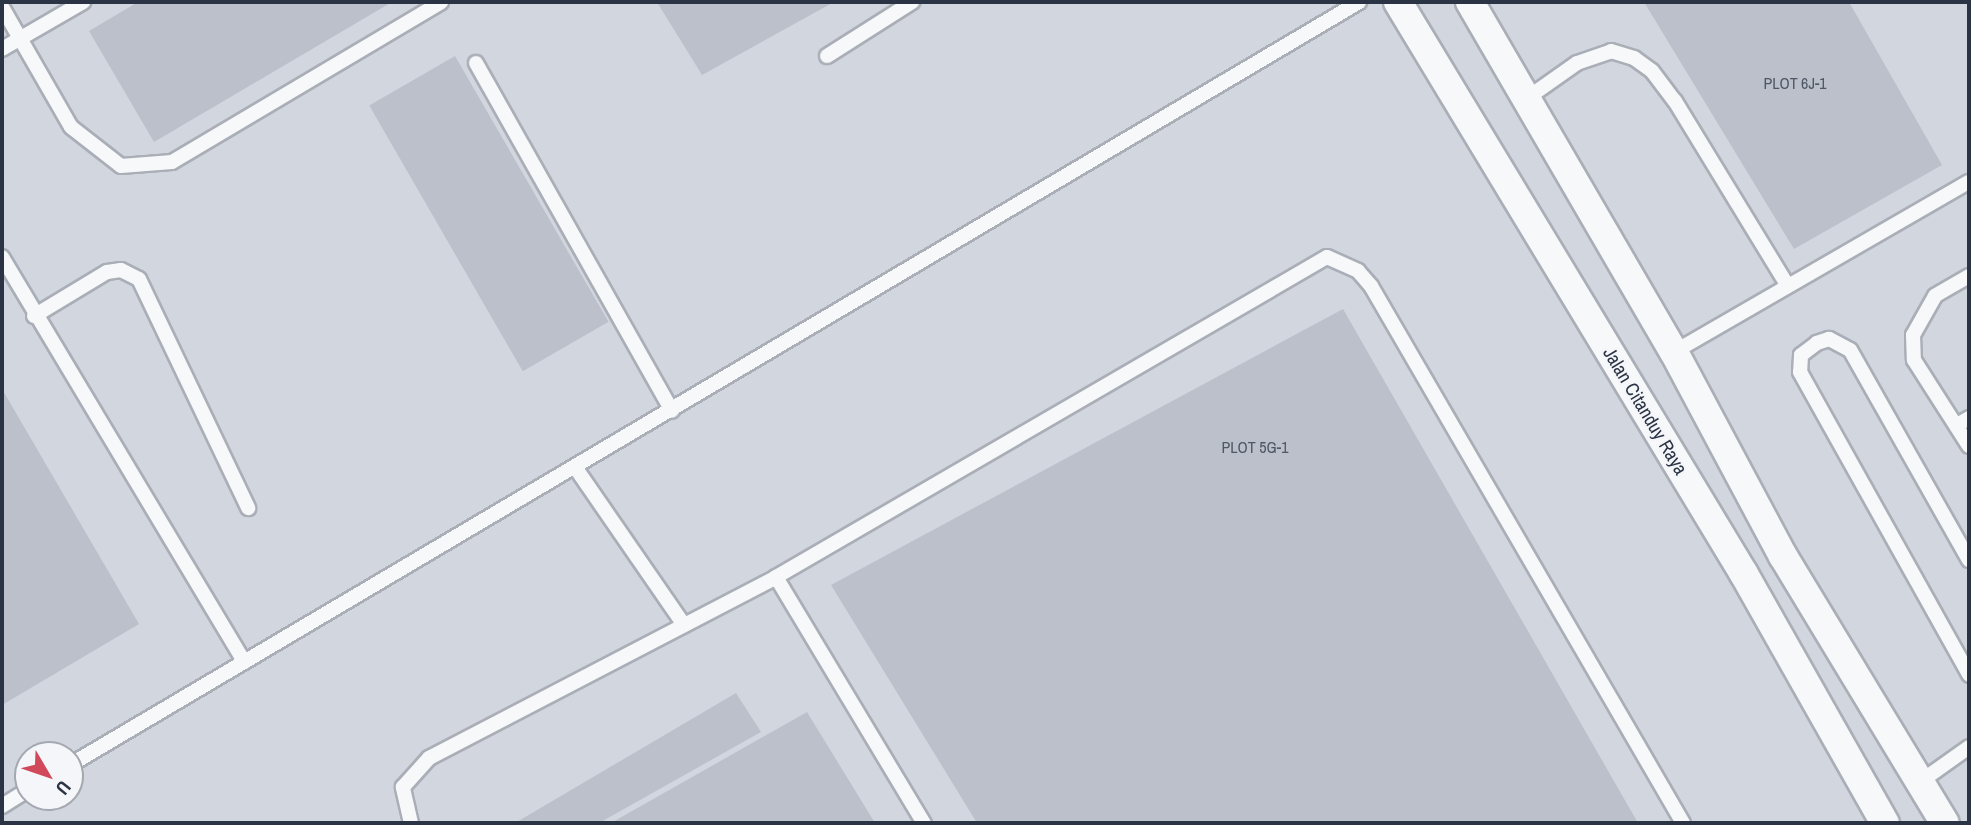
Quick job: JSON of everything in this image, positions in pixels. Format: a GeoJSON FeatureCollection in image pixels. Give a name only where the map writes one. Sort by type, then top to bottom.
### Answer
{"type":"FeatureCollection","features":[{"type":"Feature","properties":{"kind":"street","name":"Jalan Citanduy Raya"},"geometry":{"type":"LineString","coordinates":[[1398,2],[1744,574],[1885,823]]}},
{"type":"Feature","properties":{"kind":"street"},"geometry":{"type":"LineString","coordinates":[[1470,2],[1674,352],[1783,556],[1945,823]]}},
{"type":"Feature","properties":{"kind":"street"},"geometry":{"type":"LineString","coordinates":[[1744,574],[1783,556]]}},
{"type":"Feature","properties":{"kind":"lane"},"geometry":{"type":"LineString","coordinates":[[2,49],[83,2]]}},
{"type":"Feature","properties":{"kind":"lane"},"geometry":{"type":"LineString","coordinates":[[2,7],[71,127],[97,152],[121,166],[172,162],[441,2]]}},
{"type":"Feature","properties":{"kind":"lane"},"geometry":{"type":"LineString","coordinates":[[827,56],[912,2]]}},
{"type":"Feature","properties":{"kind":"lane"},"geometry":{"type":"LineString","coordinates":[[84,757],[1359,2]]}},
{"type":"Feature","properties":{"kind":"lane"},"geometry":{"type":"LineString","coordinates":[[1526,99],[1577,63],[1611,51],[1634,58],[1652,71],[1675,102],[1786,283]]}},
{"type":"Feature","properties":{"kind":"lane"},"geometry":{"type":"LineString","coordinates":[[476,63],[672,411]]}},
{"type":"Feature","properties":{"kind":"lane"},"geometry":{"type":"LineString","coordinates":[[1674,352],[1786,283],[1969,181]]}},
{"type":"Feature","properties":{"kind":"lane"},"geometry":{"type":"LineString","coordinates":[[2,257],[34,316],[244,662]]}},
{"type":"Feature","properties":{"kind":"lane"},"geometry":{"type":"LineString","coordinates":[[411,823],[403,787],[429,758],[776,577],[1327,257],[1358,271],[1371,286],[1683,823]]}},
{"type":"Feature","properties":{"kind":"lane"},"geometry":{"type":"LineString","coordinates":[[34,316],[107,272],[121,270],[139,279],[248,508]]}},
{"type":"Feature","properties":{"kind":"lane"},"geometry":{"type":"LineString","coordinates":[[1969,276],[1935,296],[1913,335],[1914,360],[1963,421],[1969,446]]}},
{"type":"Feature","properties":{"kind":"lane"},"geometry":{"type":"LineString","coordinates":[[1969,560],[1850,349],[1829,339],[1817,343],[1801,355],[1800,372],[1969,675]]}},
{"type":"Feature","properties":{"kind":"lane"},"geometry":{"type":"LineString","coordinates":[[575,467],[684,625]]}},
{"type":"Feature","properties":{"kind":"lane"},"geometry":{"type":"LineString","coordinates":[[776,577],[924,823]]}},
{"type":"Feature","properties":{"kind":"lane"},"geometry":{"type":"LineString","coordinates":[[1920,782],[1969,747]]}},
{"type":"Feature","properties":{"kind":"shaded area"},"geometry":{"type":"Polygon","coordinates":[[[2,2],[1969,2],[1969,823],[2,823],[2,2]]]}},
{"type":"Feature","properties":{"kind":"building"},"geometry":{"type":"Polygon","coordinates":[[[138,2],[392,2],[154,142],[89,31],[138,2]]]}},
{"type":"Feature","properties":{"kind":"building"},"geometry":{"type":"Polygon","coordinates":[[[657,2],[834,2],[702,75],[657,2]]]}},
{"type":"Feature","properties":{"kind":"building"},"geometry":{"type":"Polygon","coordinates":[[[1644,2],[1849,2],[1942,165],[1794,249],[1644,2]]]}},
{"type":"Feature","properties":{"kind":"building"},"geometry":{"type":"Polygon","coordinates":[[[455,56],[608,322],[523,371],[369,106],[455,56]]]}},
{"type":"Feature","properties":{"kind":"building"},"geometry":{"type":"Polygon","coordinates":[[[1343,309],[1638,823],[977,823],[831,585],[1343,309]]]}},
{"type":"Feature","properties":{"kind":"building"},"geometry":{"type":"Polygon","coordinates":[[[2,389],[139,624],[2,705],[2,389]]]}},
{"type":"Feature","properties":{"kind":"building"},"geometry":{"type":"Polygon","coordinates":[[[736,693],[761,732],[599,823],[515,823],[736,693]]]}},
{"type":"Feature","properties":{"kind":"building"},"geometry":{"type":"Polygon","coordinates":[[[807,712],[875,823],[611,823],[807,712]]]}}]}
